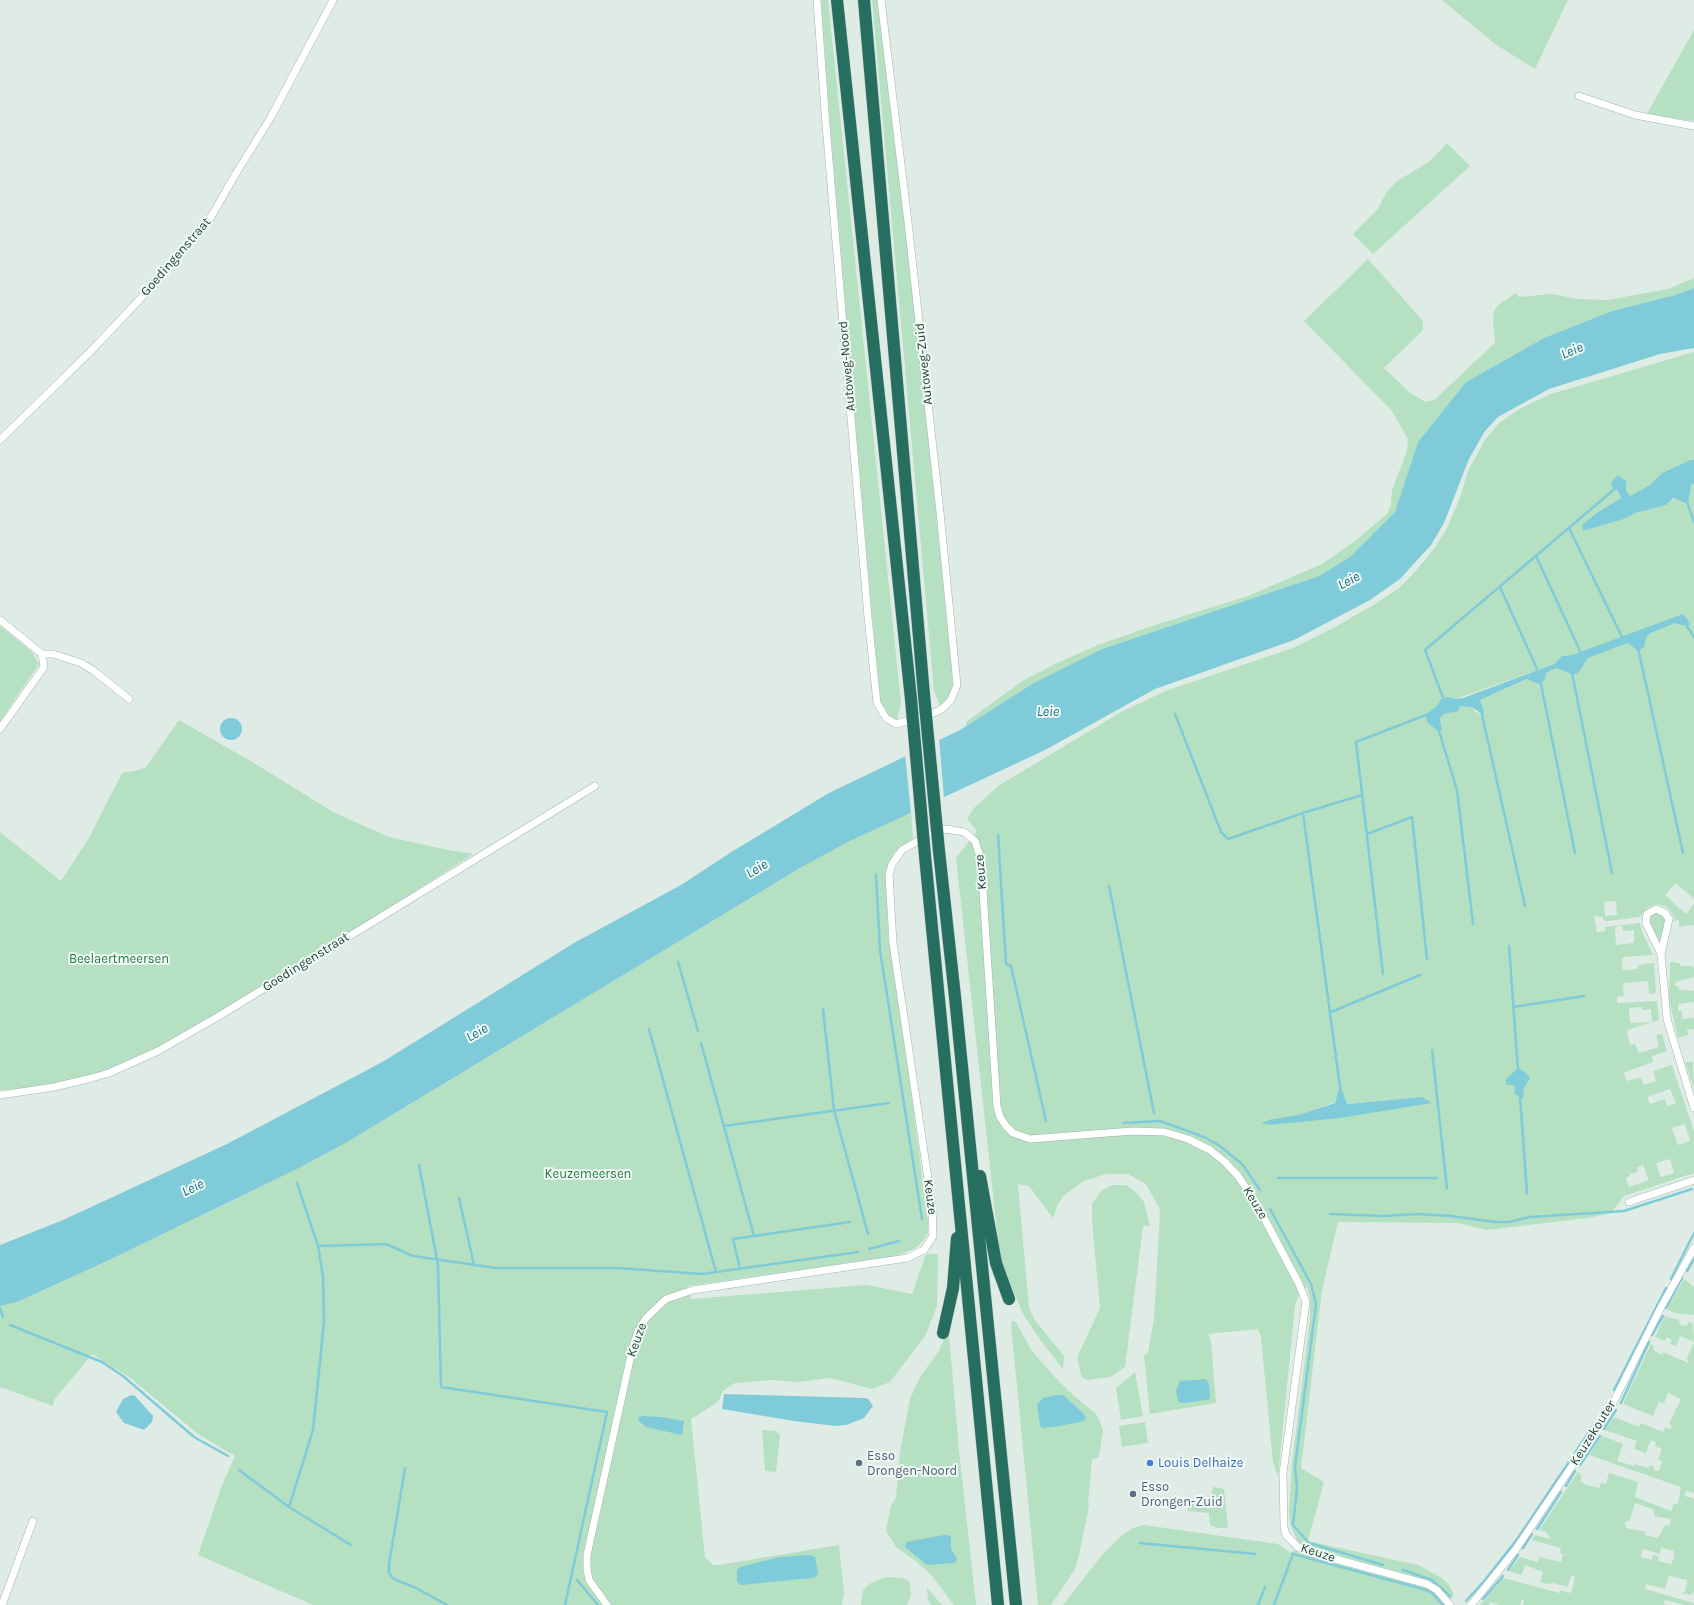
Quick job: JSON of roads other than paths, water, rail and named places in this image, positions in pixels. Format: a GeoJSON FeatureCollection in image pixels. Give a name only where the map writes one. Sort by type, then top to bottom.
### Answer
{"type":"FeatureCollection","features":[{"type":"Feature","properties":{"kind":"highway"},"geometry":{"type":"LineString","coordinates":[[837,0],[911,699],[998,1605]]}},
{"type":"Feature","properties":{"kind":"highway"},"geometry":{"type":"LineString","coordinates":[[864,0],[924,695],[1016,1605]]}},
{"type":"Feature","properties":{"kind":"highway"},"geometry":{"type":"LineString","coordinates":[[964,1092],[996,1263],[1009,1299]]}},
{"type":"Feature","properties":{"kind":"highway"},"geometry":{"type":"LineString","coordinates":[[943,1332],[953,1288],[956,1242],[961,1222]]}},
{"type":"Feature","properties":{"kind":"street","name":"Goedingenstraat"},"geometry":{"type":"LineString","coordinates":[[0,440],[90,352],[137,302],[211,218],[235,175],[271,117],[333,0]]}},
{"type":"Feature","properties":{"kind":"street","name":"Autoweg-Noord"},"geometry":{"type":"LineString","coordinates":[[817,0],[826,125],[868,617],[878,704],[886,718],[896,724]]}},
{"type":"Feature","properties":{"kind":"street","name":"Autoweg-Zuid"},"geometry":{"type":"LineString","coordinates":[[881,0],[912,253],[957,685],[951,700],[942,709],[929,715],[896,724]]}},
{"type":"Feature","properties":{"kind":"street"},"geometry":{"type":"LineString","coordinates":[[1579,96],[1634,115],[1694,126]]}},
{"type":"Feature","properties":{"kind":"street"},"geometry":{"type":"LineString","coordinates":[[0,620],[42,654],[53,654],[81,664],[94,671],[129,699]]}},
{"type":"Feature","properties":{"kind":"street"},"geometry":{"type":"LineString","coordinates":[[0,729],[44,667],[42,654]]}},
{"type":"Feature","properties":{"kind":"street","name":"Goedingenstraat"},"geometry":{"type":"LineString","coordinates":[[0,1095],[54,1088],[88,1079],[108,1073],[158,1051],[220,1016],[595,786]]}},
{"type":"Feature","properties":{"kind":"street","name":"Keuze"},"geometry":{"type":"LineString","coordinates":[[607,1605],[589,1580],[587,1555],[633,1346],[638,1331],[646,1318],[666,1299],[693,1290],[908,1258],[924,1250],[933,1236],[932,1206],[893,944],[889,876],[892,864],[902,850],[930,834],[946,829],[964,832],[975,841],[981,860],[997,1106],[1000,1117],[1006,1126],[1021,1137],[1030,1139],[1133,1131],[1164,1132],[1188,1139],[1210,1150],[1225,1162],[1238,1176],[1255,1201],[1300,1284],[1306,1302],[1283,1473],[1284,1527],[1286,1535],[1298,1547],[1306,1550],[1427,1584],[1437,1590],[1450,1605]]}},
{"type":"Feature","properties":{"kind":"street"},"geometry":{"type":"LineString","coordinates":[[1661,954],[1646,923],[1647,914],[1656,909],[1665,912],[1669,919],[1661,954],[1667,1019],[1694,1108]]}},
{"type":"Feature","properties":{"kind":"street"},"geometry":{"type":"LineString","coordinates":[[1629,1202],[1694,1180]]}},
{"type":"Feature","properties":{"kind":"street","name":"Keuzekouter"},"geometry":{"type":"LineString","coordinates":[[1471,1605],[1516,1549],[1614,1402],[1660,1309],[1694,1248]]}},
{"type":"Feature","properties":{"kind":"street"},"geometry":{"type":"LineString","coordinates":[[2,1605],[33,1521]]}},
{"type":"Feature","properties":{"kind":"water","name":"Leie"},"geometry":{"type":"Polygon","coordinates":[[[1694,288],[1694,348],[1660,354],[1549,389],[1498,417],[1485,431],[1469,459],[1444,523],[1431,545],[1400,579],[1370,600],[1294,640],[1155,689],[1045,750],[848,842],[800,868],[349,1141],[299,1168],[105,1262],[17,1302],[0,1306],[0,1245],[63,1220],[227,1144],[384,1061],[574,943],[681,885],[733,851],[829,793],[960,730],[1032,684],[1102,649],[1319,576],[1350,557],[1395,512],[1418,442],[1466,382],[1544,338],[1612,311],[1675,295],[1694,288]]]}},
{"type":"Feature","properties":{"kind":"water"},"geometry":{"type":"Polygon","coordinates":[[[1694,460],[1694,484],[1691,485],[1688,504],[1674,498],[1666,505],[1635,513],[1624,519],[1583,531],[1582,525],[1598,512],[1621,498],[1618,491],[1611,486],[1613,480],[1618,475],[1626,481],[1626,490],[1630,496],[1650,485],[1662,473],[1694,460]]]}},
{"type":"Feature","properties":{"kind":"water"},"geometry":{"type":"Polygon","coordinates":[[[1683,614],[1690,625],[1675,623],[1651,633],[1647,636],[1644,647],[1638,651],[1628,643],[1588,658],[1579,672],[1573,675],[1556,668],[1546,673],[1545,680],[1539,684],[1527,679],[1480,700],[1484,711],[1483,717],[1478,711],[1471,707],[1460,706],[1458,711],[1444,714],[1440,718],[1442,730],[1438,731],[1428,723],[1426,718],[1441,699],[1447,697],[1456,699],[1463,698],[1554,664],[1562,656],[1572,655],[1683,614]]]}},
{"type":"Feature","properties":{"kind":"water"},"geometry":{"type":"Polygon","coordinates":[[[231,718],[239,721],[242,729],[239,737],[231,740],[223,737],[220,729],[223,721],[231,718]]]}},
{"type":"Feature","properties":{"kind":"water"},"geometry":{"type":"Polygon","coordinates":[[[1518,1068],[1525,1072],[1530,1078],[1524,1088],[1523,1099],[1515,1094],[1514,1085],[1507,1085],[1505,1080],[1518,1068]]]}},
{"type":"Feature","properties":{"kind":"water"},"geometry":{"type":"Polygon","coordinates":[[[1340,1084],[1347,1104],[1422,1097],[1432,1103],[1340,1118],[1269,1125],[1268,1120],[1298,1115],[1335,1103],[1340,1084]]]}},
{"type":"Feature","properties":{"kind":"water"},"geometry":{"type":"Polygon","coordinates":[[[1206,1379],[1209,1384],[1210,1399],[1185,1403],[1178,1401],[1176,1391],[1180,1381],[1206,1379]]]}},
{"type":"Feature","properties":{"kind":"water"},"geometry":{"type":"Polygon","coordinates":[[[724,1394],[865,1398],[868,1399],[873,1406],[864,1418],[846,1425],[836,1426],[794,1421],[722,1409],[724,1394]]]}},
{"type":"Feature","properties":{"kind":"water"},"geometry":{"type":"Polygon","coordinates":[[[131,1395],[135,1396],[153,1416],[152,1422],[144,1430],[124,1423],[116,1412],[123,1399],[131,1395]]]}},
{"type":"Feature","properties":{"kind":"water"},"geometry":{"type":"Polygon","coordinates":[[[1063,1395],[1083,1413],[1086,1417],[1084,1421],[1043,1428],[1040,1426],[1037,1405],[1043,1398],[1063,1395]]]}},
{"type":"Feature","properties":{"kind":"water"},"geometry":{"type":"Polygon","coordinates":[[[638,1417],[661,1417],[684,1421],[682,1435],[646,1427],[639,1421],[638,1417]]]}},
{"type":"Feature","properties":{"kind":"water"},"geometry":{"type":"Polygon","coordinates":[[[949,1535],[951,1537],[951,1549],[957,1559],[955,1563],[927,1565],[905,1547],[906,1542],[949,1535]]]}},
{"type":"Feature","properties":{"kind":"water"},"geometry":{"type":"Polygon","coordinates":[[[810,1555],[815,1557],[818,1572],[817,1576],[812,1578],[741,1585],[737,1582],[737,1570],[740,1567],[780,1557],[810,1555]]]}},
{"type":"Feature","properties":{"kind":"waterway"},"geometry":{"type":"LineString","coordinates":[[1444,700],[1425,650],[1617,487]]}},
{"type":"Feature","properties":{"kind":"waterway"},"geometry":{"type":"LineString","coordinates":[[1687,502],[1694,522]]}},
{"type":"Feature","properties":{"kind":"waterway"},"geometry":{"type":"LineString","coordinates":[[1569,528],[1623,639]]}},
{"type":"Feature","properties":{"kind":"waterway"},"geometry":{"type":"LineString","coordinates":[[1536,556],[1581,653]]}},
{"type":"Feature","properties":{"kind":"waterway"},"geometry":{"type":"LineString","coordinates":[[1500,587],[1538,671]]}},
{"type":"Feature","properties":{"kind":"waterway"},"geometry":{"type":"LineString","coordinates":[[1685,623],[1694,637]]}},
{"type":"Feature","properties":{"kind":"waterway"},"geometry":{"type":"LineString","coordinates":[[1638,648],[1683,853]]}},
{"type":"Feature","properties":{"kind":"waterway"},"geometry":{"type":"LineString","coordinates":[[1572,673],[1612,873]]}},
{"type":"Feature","properties":{"kind":"waterway"},"geometry":{"type":"LineString","coordinates":[[1540,679],[1575,853]]}},
{"type":"Feature","properties":{"kind":"waterway"},"geometry":{"type":"LineString","coordinates":[[1383,974],[1356,742],[1431,713]]}},
{"type":"Feature","properties":{"kind":"waterway"},"geometry":{"type":"LineString","coordinates":[[1175,714],[1221,832],[1228,839],[1303,813]]}},
{"type":"Feature","properties":{"kind":"waterway"},"geometry":{"type":"LineString","coordinates":[[1482,715],[1525,906]]}},
{"type":"Feature","properties":{"kind":"waterway"},"geometry":{"type":"LineString","coordinates":[[1438,728],[1457,790],[1473,924]]}},
{"type":"Feature","properties":{"kind":"waterway"},"geometry":{"type":"LineString","coordinates":[[1340,1087],[1303,813],[1362,795]]}},
{"type":"Feature","properties":{"kind":"waterway"},"geometry":{"type":"LineString","coordinates":[[1367,834],[1412,817],[1427,959]]}},
{"type":"Feature","properties":{"kind":"waterway"},"geometry":{"type":"LineString","coordinates":[[998,835],[1006,964],[1011,966],[1046,1121]]}},
{"type":"Feature","properties":{"kind":"waterway"},"geometry":{"type":"LineString","coordinates":[[876,875],[880,950],[922,1219]]}},
{"type":"Feature","properties":{"kind":"waterway"},"geometry":{"type":"LineString","coordinates":[[1109,886],[1154,1113]]}},
{"type":"Feature","properties":{"kind":"waterway"},"geometry":{"type":"LineString","coordinates":[[1509,946],[1518,1070]]}},
{"type":"Feature","properties":{"kind":"waterway"},"geometry":{"type":"LineString","coordinates":[[678,962],[698,1031]]}},
{"type":"Feature","properties":{"kind":"waterway"},"geometry":{"type":"LineString","coordinates":[[1331,1012],[1420,975]]}},
{"type":"Feature","properties":{"kind":"waterway"},"geometry":{"type":"LineString","coordinates":[[1513,1007],[1584,996]]}},
{"type":"Feature","properties":{"kind":"waterway"},"geometry":{"type":"LineString","coordinates":[[823,1009],[834,1110],[868,1234]]}},
{"type":"Feature","properties":{"kind":"waterway"},"geometry":{"type":"LineString","coordinates":[[649,1029],[716,1272]]}},
{"type":"Feature","properties":{"kind":"waterway"},"geometry":{"type":"LineString","coordinates":[[701,1043],[754,1236]]}},
{"type":"Feature","properties":{"kind":"waterway"},"geometry":{"type":"LineString","coordinates":[[1432,1050],[1447,1189]]}},
{"type":"Feature","properties":{"kind":"waterway"},"geometry":{"type":"LineString","coordinates":[[1520,1095],[1527,1194]]}},
{"type":"Feature","properties":{"kind":"waterway"},"geometry":{"type":"LineString","coordinates":[[724,1126],[889,1103]]}},
{"type":"Feature","properties":{"kind":"waterway"},"geometry":{"type":"LineString","coordinates":[[1123,1123],[1160,1121],[1204,1137],[1220,1146],[1242,1164],[1260,1190]]}},
{"type":"Feature","properties":{"kind":"waterway"},"geometry":{"type":"LineString","coordinates":[[1264,1123],[1271,1122]]}},
{"type":"Feature","properties":{"kind":"waterway"},"geometry":{"type":"LineString","coordinates":[[419,1165],[438,1265],[441,1387],[607,1412],[565,1605]]}},
{"type":"Feature","properties":{"kind":"waterway"},"geometry":{"type":"LineString","coordinates":[[1278,1178],[1437,1178]]}},
{"type":"Feature","properties":{"kind":"waterway"},"geometry":{"type":"LineString","coordinates":[[297,1183],[318,1246],[386,1244],[413,1256],[496,1268],[618,1268],[702,1274],[858,1252]]}},
{"type":"Feature","properties":{"kind":"waterway"},"geometry":{"type":"LineString","coordinates":[[1330,1214],[1383,1216],[1419,1214],[1509,1222],[1530,1217],[1624,1211],[1692,1189]]}},
{"type":"Feature","properties":{"kind":"waterway"},"geometry":{"type":"LineString","coordinates":[[459,1198],[474,1265]]}},
{"type":"Feature","properties":{"kind":"waterway"},"geometry":{"type":"LineString","coordinates":[[1270,1209],[1311,1284],[1316,1304],[1295,1467],[1297,1488],[1293,1525],[1309,1543],[1383,1565]]}},
{"type":"Feature","properties":{"kind":"waterway"},"geometry":{"type":"LineString","coordinates":[[740,1269],[733,1239],[850,1222]]}},
{"type":"Feature","properties":{"kind":"waterway"},"geometry":{"type":"LineString","coordinates":[[1671,1279],[1694,1233]]}},
{"type":"Feature","properties":{"kind":"waterway"},"geometry":{"type":"LineString","coordinates":[[869,1249],[899,1241]]}},
{"type":"Feature","properties":{"kind":"waterway"},"geometry":{"type":"LineString","coordinates":[[318,1246],[323,1276],[324,1322],[313,1430],[289,1507],[351,1545]]}},
{"type":"Feature","properties":{"kind":"waterway"},"geometry":{"type":"LineString","coordinates":[[1687,1271],[1694,1259]]}},
{"type":"Feature","properties":{"kind":"waterway"},"geometry":{"type":"LineString","coordinates":[[1666,1308],[1682,1278]]}},
{"type":"Feature","properties":{"kind":"waterway"},"geometry":{"type":"LineString","coordinates":[[1614,1390],[1666,1288]]}},
{"type":"Feature","properties":{"kind":"waterway"},"geometry":{"type":"LineString","coordinates":[[0,1308],[3,1317]]}},
{"type":"Feature","properties":{"kind":"waterway"},"geometry":{"type":"LineString","coordinates":[[1652,1335],[1663,1316]]}},
{"type":"Feature","properties":{"kind":"waterway"},"geometry":{"type":"LineString","coordinates":[[10,1325],[102,1362],[123,1376],[194,1437],[228,1456]]}},
{"type":"Feature","properties":{"kind":"waterway"},"geometry":{"type":"LineString","coordinates":[[1621,1403],[1649,1342]]}},
{"type":"Feature","properties":{"kind":"waterway"},"geometry":{"type":"LineString","coordinates":[[1604,1429],[1616,1410]]}},
{"type":"Feature","properties":{"kind":"waterway"},"geometry":{"type":"LineString","coordinates":[[1466,1601],[1485,1580],[1518,1538],[1593,1426]]}},
{"type":"Feature","properties":{"kind":"waterway"},"geometry":{"type":"LineString","coordinates":[[1580,1465],[1600,1436]]}},
{"type":"Feature","properties":{"kind":"waterway"},"geometry":{"type":"LineString","coordinates":[[405,1468],[389,1564],[389,1573],[394,1579],[416,1588],[447,1605]]}},
{"type":"Feature","properties":{"kind":"waterway"},"geometry":{"type":"LineString","coordinates":[[239,1470],[289,1507]]}},
{"type":"Feature","properties":{"kind":"waterway"},"geometry":{"type":"LineString","coordinates":[[1566,1486],[1575,1471]]}},
{"type":"Feature","properties":{"kind":"waterway"},"geometry":{"type":"LineString","coordinates":[[1537,1529],[1561,1492]]}},
{"type":"Feature","properties":{"kind":"waterway"},"geometry":{"type":"LineString","coordinates":[[1523,1548],[1532,1534]]}},
{"type":"Feature","properties":{"kind":"waterway"},"geometry":{"type":"LineString","coordinates":[[1140,1543],[1255,1554]]}},
{"type":"Feature","properties":{"kind":"waterway"},"geometry":{"type":"LineString","coordinates":[[1274,1605],[1293,1554],[1431,1592],[1443,1605]]}},
{"type":"Feature","properties":{"kind":"waterway"},"geometry":{"type":"LineString","coordinates":[[1508,1570],[1518,1555]]}},
{"type":"Feature","properties":{"kind":"waterway"},"geometry":{"type":"LineString","coordinates":[[1403,1570],[1432,1580],[1450,1596]]}},
{"type":"Feature","properties":{"kind":"waterway"},"geometry":{"type":"LineString","coordinates":[[1483,1599],[1503,1576]]}},
{"type":"Feature","properties":{"kind":"waterway"},"geometry":{"type":"LineString","coordinates":[[577,1580],[598,1605]]}},
{"type":"Feature","properties":{"kind":"waterway"},"geometry":{"type":"LineString","coordinates":[[1258,1605],[1265,1587]]}},
{"type":"Feature","properties":{"kind":"place","name":"Esso Drongen-Noord"},"geometry":{"type":"Point","coordinates":[859,1463]}},
{"type":"Feature","properties":{"kind":"place","name":"Louis Delhaize"},"geometry":{"type":"Point","coordinates":[1150,1463]}},
{"type":"Feature","properties":{"kind":"place","name":"Esso Drongen-Zuid"},"geometry":{"type":"Point","coordinates":[1133,1494]}},
{"type":"Feature","properties":{"kind":"park label","name":"Beelaertmeersen"},"geometry":{"type":"Point","coordinates":[119,959]}},
{"type":"Feature","properties":{"kind":"park label","name":"Keuzemeersen"},"geometry":{"type":"Point","coordinates":[588,1174]}}]}
